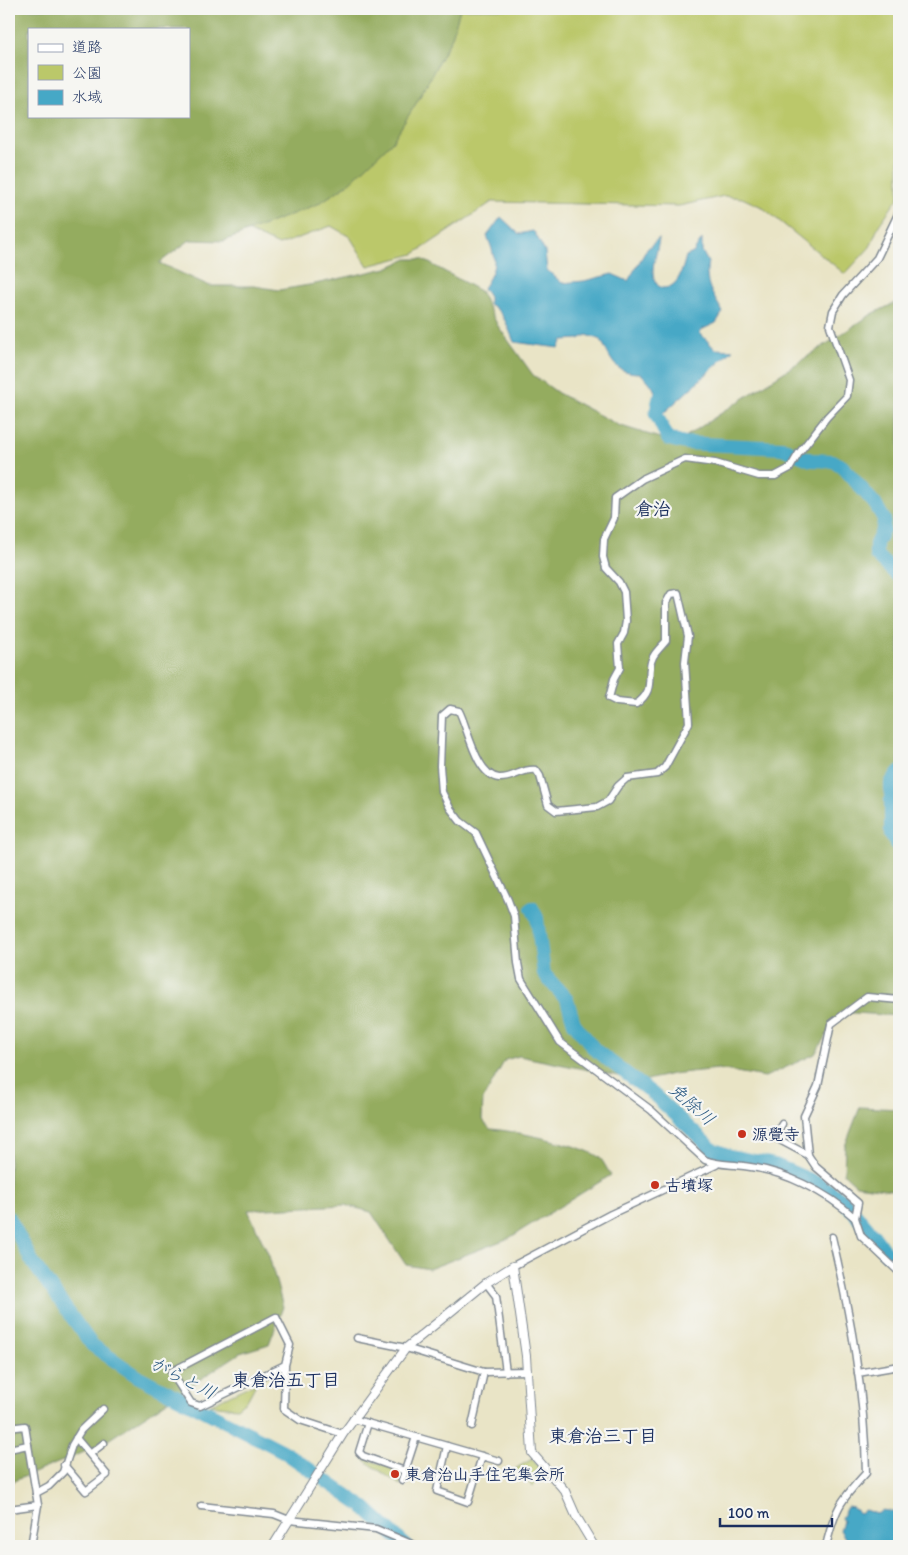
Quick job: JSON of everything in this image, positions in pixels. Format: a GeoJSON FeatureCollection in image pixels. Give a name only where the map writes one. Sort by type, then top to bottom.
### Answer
{"type":"FeatureCollection","features":[{"type":"Feature","properties":{"kind":"street"},"geometry":{"type":"LineString","coordinates":[[855,1218],[818,1190],[745,1166],[716,1164],[705,1160],[651,1110],[560,1042],[521,979],[514,916],[508,900],[476,833],[460,821],[450,808],[442,792],[440,766],[442,716],[450,709],[459,711],[466,723],[478,762],[498,778],[509,777],[527,768],[536,770],[540,776],[548,805],[556,811],[597,807],[608,801],[618,786],[627,778],[657,774],[665,767],[689,723],[685,662],[688,636],[678,593],[671,594],[666,603],[666,641],[652,658],[650,685],[644,699],[636,704],[617,702],[609,698],[609,691],[620,668],[618,644],[624,633],[626,621],[624,592],[620,582],[606,568],[603,557],[604,539],[614,518],[615,498],[642,479],[685,459],[715,463],[759,476],[775,476],[790,468],[799,453],[827,417],[847,396],[849,380],[830,326],[833,311],[843,295],[877,258],[899,212]]}},
{"type":"Feature","properties":{"kind":"street"},"geometry":{"type":"LineString","coordinates":[[899,1000],[867,997],[831,1024],[818,1086],[804,1116],[808,1154],[816,1167],[858,1203],[855,1218],[861,1236],[899,1272]]}},
{"type":"Feature","properties":{"kind":"street"},"geometry":{"type":"LineString","coordinates":[[774,1137],[782,1124]]}},
{"type":"Feature","properties":{"kind":"street"},"geometry":{"type":"LineString","coordinates":[[757,1128],[808,1154]]}},
{"type":"Feature","properties":{"kind":"street"},"geometry":{"type":"LineString","coordinates":[[273,1546],[353,1419],[406,1348],[486,1283],[513,1266],[610,1214],[716,1164]]}},
{"type":"Feature","properties":{"kind":"street"},"geometry":{"type":"LineString","coordinates":[[826,1546],[833,1516],[845,1496],[866,1473],[866,1430],[858,1373],[844,1286],[832,1237]]}},
{"type":"Feature","properties":{"kind":"street"},"geometry":{"type":"LineString","coordinates":[[513,1266],[527,1371],[532,1452],[565,1491],[576,1516],[594,1546]]}},
{"type":"Feature","properties":{"kind":"street"},"geometry":{"type":"LineString","coordinates":[[486,1283],[496,1296],[506,1372]]}},
{"type":"Feature","properties":{"kind":"street"},"geometry":{"type":"LineString","coordinates":[[285,1365],[200,1406],[191,1403],[171,1372],[276,1317],[290,1345],[285,1365],[284,1410],[300,1420],[343,1434]]}},
{"type":"Feature","properties":{"kind":"street"},"geometry":{"type":"LineString","coordinates":[[357,1338],[406,1348],[484,1372],[527,1371]]}},
{"type":"Feature","properties":{"kind":"street"},"geometry":{"type":"LineString","coordinates":[[858,1373],[899,1366]]}},
{"type":"Feature","properties":{"kind":"street"},"geometry":{"type":"LineString","coordinates":[[472,1426],[484,1372]]}},
{"type":"Feature","properties":{"kind":"street"},"geometry":{"type":"LineString","coordinates":[[36,1493],[49,1486],[63,1472],[64,1465],[81,1430],[103,1409]]}},
{"type":"Feature","properties":{"kind":"street"},"geometry":{"type":"LineString","coordinates":[[353,1419],[499,1461]]}},
{"type":"Feature","properties":{"kind":"street"},"geometry":{"type":"LineString","coordinates":[[368,1424],[359,1452],[363,1456],[405,1471]]}},
{"type":"Feature","properties":{"kind":"street"},"geometry":{"type":"LineString","coordinates":[[9,1428],[26,1426],[38,1505],[31,1546]]}},
{"type":"Feature","properties":{"kind":"street"},"geometry":{"type":"LineString","coordinates":[[64,1465],[86,1491],[107,1475],[76,1438]]}},
{"type":"Feature","properties":{"kind":"street"},"geometry":{"type":"LineString","coordinates":[[402,1480],[416,1438]]}},
{"type":"Feature","properties":{"kind":"street"},"geometry":{"type":"LineString","coordinates":[[90,1454],[104,1443]]}},
{"type":"Feature","properties":{"kind":"street"},"geometry":{"type":"LineString","coordinates":[[9,1449],[28,1445]]}},
{"type":"Feature","properties":{"kind":"street"},"geometry":{"type":"LineString","coordinates":[[447,1446],[438,1491],[468,1502],[482,1456]]}},
{"type":"Feature","properties":{"kind":"street"},"geometry":{"type":"LineString","coordinates":[[9,1509],[38,1505]]}},
{"type":"Feature","properties":{"kind":"street"},"geometry":{"type":"LineString","coordinates":[[201,1506],[274,1514],[289,1520],[376,1529],[416,1546]]}},
{"type":"Feature","properties":{"kind":"green space"},"geometry":{"type":"Polygon","coordinates":[[[9,9],[460,9],[452,37],[417,102],[392,142],[347,185],[318,204],[224,241],[190,240],[159,263],[210,286],[254,286],[279,290],[387,268],[407,259],[422,259],[480,291],[498,326],[533,375],[558,393],[618,425],[676,443],[872,314],[899,301],[899,1016],[840,1012],[815,1054],[765,1077],[718,1069],[672,1074],[643,1081],[519,1056],[505,1060],[483,1099],[482,1120],[490,1129],[530,1135],[579,1148],[600,1158],[611,1175],[509,1238],[429,1269],[406,1265],[371,1212],[345,1205],[248,1210],[269,1256],[283,1307],[269,1344],[240,1353],[99,1446],[9,1483],[9,9]]]}},
{"type":"Feature","properties":{"kind":"green space"},"geometry":{"type":"Polygon","coordinates":[[[434,9],[899,9],[899,197],[879,225],[870,247],[845,274],[762,207],[742,198],[724,196],[679,206],[492,202],[414,254],[368,266],[350,237],[331,226],[279,245],[202,211],[434,9]]]}},
{"type":"Feature","properties":{"kind":"green space"},"geometry":{"type":"Polygon","coordinates":[[[860,1107],[899,1109],[899,1191],[856,1185],[844,1174],[845,1146],[860,1107]]]}},
{"type":"Feature","properties":{"kind":"green space"},"geometry":{"type":"Polygon","coordinates":[[[257,1382],[248,1399],[237,1408],[209,1405],[257,1382]]]}},
{"type":"Feature","properties":{"kind":"green space"},"geometry":{"type":"Polygon","coordinates":[[[364,1458],[404,1472],[400,1485],[367,1462],[364,1458]]]}},
{"type":"Feature","properties":{"kind":"green space"},"geometry":{"type":"Polygon","coordinates":[[[532,1459],[542,1470],[533,1487],[515,1469],[532,1459]]]}},
{"type":"Feature","properties":{"kind":"water"},"geometry":{"type":"Polygon","coordinates":[[[501,217],[519,234],[533,231],[535,233],[545,252],[547,270],[562,283],[584,281],[612,274],[628,281],[647,249],[659,238],[653,271],[654,278],[661,288],[667,287],[679,278],[686,256],[693,253],[702,239],[702,251],[708,262],[708,282],[712,294],[723,312],[716,323],[701,330],[700,333],[715,349],[733,350],[656,420],[651,409],[656,406],[655,391],[640,373],[624,371],[614,364],[601,340],[587,335],[579,339],[563,340],[559,348],[514,342],[505,320],[489,304],[489,297],[483,288],[491,274],[494,263],[493,251],[487,236],[501,217]]]}},
{"type":"Feature","properties":{"kind":"water"},"geometry":{"type":"Polygon","coordinates":[[[847,1507],[853,1508],[859,1513],[865,1510],[877,1514],[883,1510],[899,1513],[899,1546],[848,1546],[840,1530],[843,1521],[841,1518],[847,1507]]]}},
{"type":"Feature","properties":{"kind":"waterway"},"geometry":{"type":"LineString","coordinates":[[659,399],[656,414],[668,439],[685,443],[782,448],[811,460],[833,461],[842,466],[875,504],[884,519],[883,529],[876,544],[876,555],[899,577]]}},
{"type":"Feature","properties":{"kind":"waterway"},"geometry":{"type":"LineString","coordinates":[[899,772],[891,783],[891,834],[899,847]]}},
{"type":"Feature","properties":{"kind":"waterway","name":"免除川"},"geometry":{"type":"LineString","coordinates":[[532,908],[537,918],[544,974],[567,1000],[574,1023],[595,1050],[653,1094],[712,1149],[730,1156],[775,1165],[819,1184],[842,1199],[867,1227],[886,1253],[899,1256]]}},
{"type":"Feature","properties":{"kind":"waterway","name":"がらと川"},"geometry":{"type":"LineString","coordinates":[[9,1218],[33,1263],[92,1345],[137,1376],[283,1451],[365,1508],[406,1546]]}},
{"type":"Feature","properties":{"kind":"place","name":"源覺寺"},"geometry":{"type":"Point","coordinates":[742,1134]}},
{"type":"Feature","properties":{"kind":"place","name":"古墳塚"},"geometry":{"type":"Point","coordinates":[655,1185]}},
{"type":"Feature","properties":{"kind":"place","name":"東倉治山手住宅集会所"},"geometry":{"type":"Point","coordinates":[395,1474]}},
{"type":"Feature","properties":{"kind":"district","name":"倉治"},"geometry":{"type":"Point","coordinates":[653,509]}},
{"type":"Feature","properties":{"kind":"district","name":"東倉治五丁目"},"geometry":{"type":"Point","coordinates":[286,1380]}},
{"type":"Feature","properties":{"kind":"district","name":"東倉治三丁目"},"geometry":{"type":"Point","coordinates":[603,1436]}}]}
